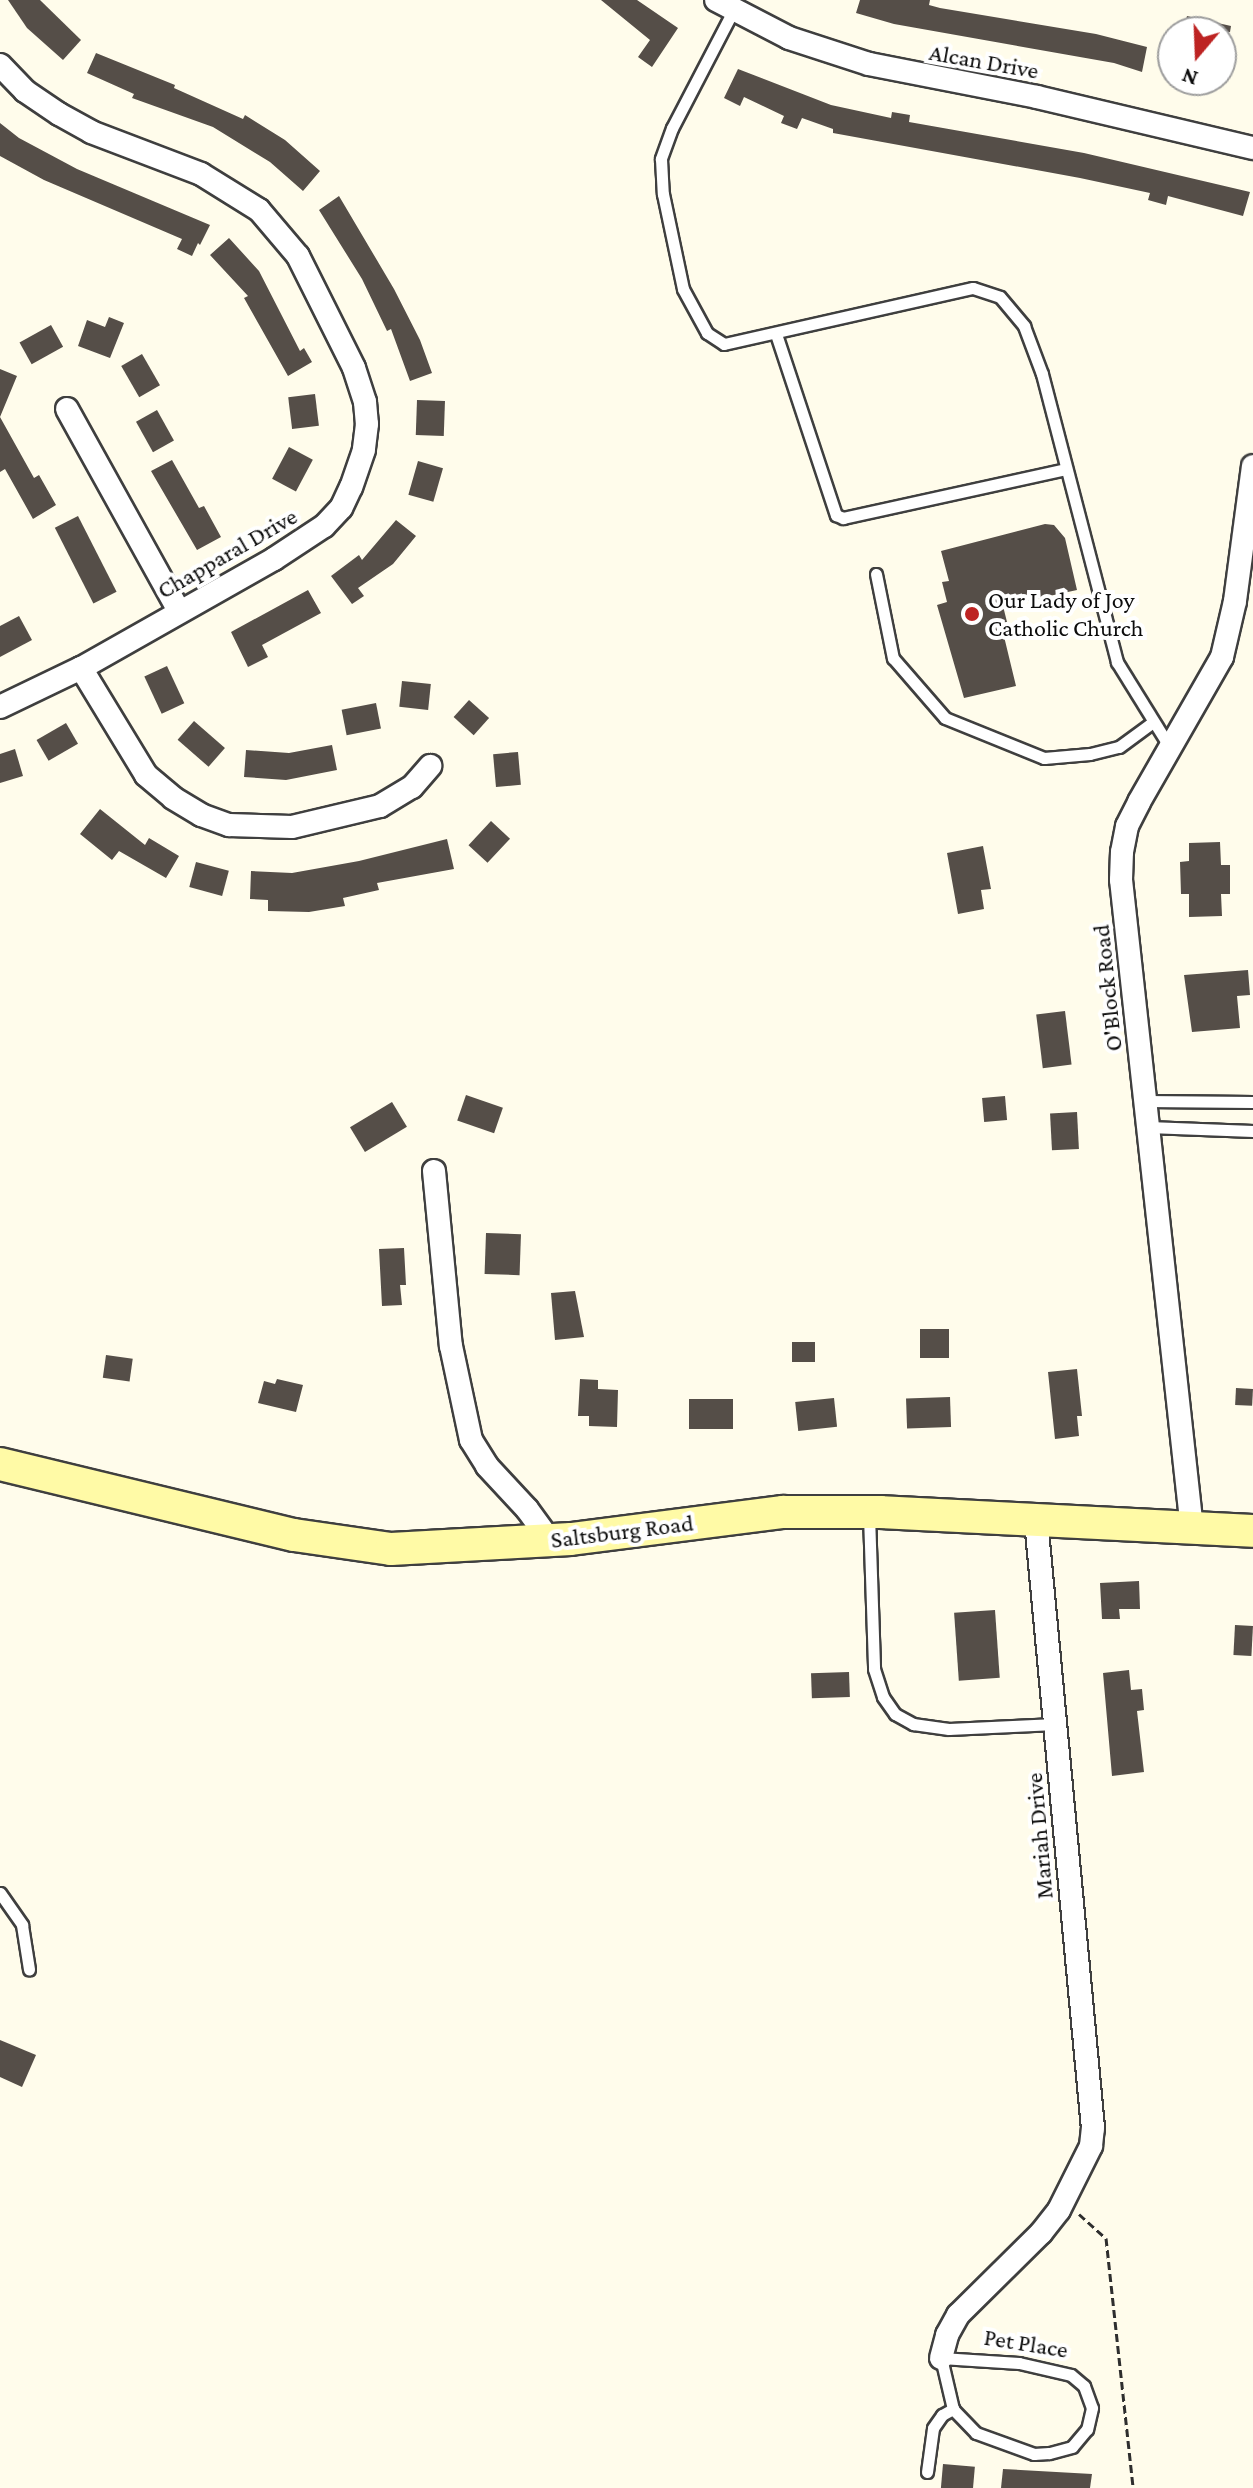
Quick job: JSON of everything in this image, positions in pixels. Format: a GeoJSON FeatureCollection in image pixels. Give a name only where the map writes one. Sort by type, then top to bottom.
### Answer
{"type":"FeatureCollection","features":[{"type":"Feature","properties":{"kind":"main road","name":"Saltsburg Road"},"geometry":{"type":"LineString","coordinates":[[0,1464],[294,1535],[391,1549],[550,1541],[783,1512],[869,1511],[1253,1531]]}},
{"type":"Feature","properties":{"kind":"street","name":"Alcan Drive"},"geometry":{"type":"LineString","coordinates":[[724,5],[789,38],[869,64],[1037,97],[1253,148]]}},
{"type":"Feature","properties":{"kind":"street","name":"Chapparal Drive"},"geometry":{"type":"LineString","coordinates":[[0,65],[25,91],[91,132],[201,174],[234,191],[259,210],[298,256],[354,368],[365,402],[364,450],[341,508],[324,526],[274,559],[81,668],[0,707]]}},
{"type":"Feature","properties":{"kind":"street"},"geometry":{"type":"LineString","coordinates":[[67,409],[179,611]]}},
{"type":"Feature","properties":{"kind":"street","name":"O'Block Road"},"geometry":{"type":"LineString","coordinates":[[1192,1529],[1121,880],[1122,852],[1127,826],[1169,746],[1222,657],[1235,601],[1253,466]]}},
{"type":"Feature","properties":{"kind":"street"},"geometry":{"type":"LineString","coordinates":[[81,668],[146,775],[173,798],[201,815],[229,825],[292,827],[380,806],[412,787],[430,766]]}},
{"type":"Feature","properties":{"kind":"street"},"geometry":{"type":"LineString","coordinates":[[434,1171],[451,1346],[471,1440],[487,1466],[527,1509],[550,1541]]}},
{"type":"Feature","properties":{"kind":"street","name":"Mariah Drive"},"geometry":{"type":"LineString","coordinates":[[1036,1521],[1093,2128],[1091,2146]]}},
{"type":"Feature","properties":{"kind":"street","name":"Pet Place"},"geometry":{"type":"LineString","coordinates":[[941,2358],[947,2335],[958,2315],[1041,2233],[1064,2201],[1091,2146]]}},
{"type":"Feature","properties":{"kind":"lane"},"geometry":{"type":"LineString","coordinates":[[724,5],[661,159],[663,194],[683,289],[707,333],[724,344],[973,288],[987,290],[1000,297],[1024,326],[1042,374],[1117,662],[1169,746]]}},
{"type":"Feature","properties":{"kind":"lane"},"geometry":{"type":"LineString","coordinates":[[776,334],[836,515],[843,518],[1066,469]]}},
{"type":"Feature","properties":{"kind":"lane"},"geometry":{"type":"LineString","coordinates":[[876,574],[893,658],[945,718],[1044,758],[1090,754],[1119,747],[1153,722]]}},
{"type":"Feature","properties":{"kind":"lane"},"geometry":{"type":"LineString","coordinates":[[1145,1101],[1253,1102]]}},
{"type":"Feature","properties":{"kind":"lane"},"geometry":{"type":"LineString","coordinates":[[1148,1127],[1253,1131]]}},
{"type":"Feature","properties":{"kind":"lane"},"geometry":{"type":"LineString","coordinates":[[869,1511],[874,1669],[883,1697],[895,1714],[913,1724],[949,1729],[1055,1724]]}},
{"type":"Feature","properties":{"kind":"lane"},"geometry":{"type":"LineString","coordinates":[[0,1893],[22,1925],[29,1969]]}},
{"type":"Feature","properties":{"kind":"lane"},"geometry":{"type":"LineString","coordinates":[[927,2472],[933,2428],[942,2415],[953,2409],[941,2358]]}},
{"type":"Feature","properties":{"kind":"lane","name":"Pet Place"},"geometry":{"type":"LineString","coordinates":[[941,2358],[1060,2370],[1084,2386],[1092,2408],[1087,2429],[1072,2447],[1034,2454],[976,2433],[953,2409]]}},
{"type":"Feature","properties":{"kind":"path"},"geometry":{"type":"LineString","coordinates":[[1064,2201],[1106,2238],[1133,2488]]}},
{"type":"Feature","properties":{"kind":"building"},"geometry":{"type":"Polygon","coordinates":[[[8,0],[40,0],[81,40],[63,60],[27,28],[8,0]]]}},
{"type":"Feature","properties":{"kind":"building"},"geometry":{"type":"Polygon","coordinates":[[[601,0],[637,0],[678,28],[652,67],[638,57],[650,40],[601,0]]]}},
{"type":"Feature","properties":{"kind":"building"},"geometry":{"type":"Polygon","coordinates":[[[860,0],[930,0],[929,5],[940,8],[1096,34],[1147,47],[1142,72],[1114,63],[894,24],[856,13],[860,0]]]}},
{"type":"Feature","properties":{"kind":"building"},"geometry":{"type":"Polygon","coordinates":[[[96,53],[175,85],[174,88],[243,119],[245,115],[285,140],[320,171],[303,191],[270,162],[213,127],[132,98],[134,94],[87,73],[96,53]]]}},
{"type":"Feature","properties":{"kind":"building"},"geometry":{"type":"Polygon","coordinates":[[[738,69],[831,105],[891,118],[892,112],[910,115],[909,122],[1084,153],[1250,192],[1243,216],[1168,196],[1166,205],[1148,200],[1150,193],[1080,178],[833,133],[833,129],[802,118],[797,129],[781,123],[784,116],[744,97],[740,106],[724,98],[738,69]]]}},
{"type":"Feature","properties":{"kind":"building"},"geometry":{"type":"Polygon","coordinates":[[[0,123],[19,138],[77,169],[210,225],[200,245],[198,243],[192,256],[177,249],[182,239],[44,180],[0,156],[0,123]]]}},
{"type":"Feature","properties":{"kind":"building"},"geometry":{"type":"Polygon","coordinates":[[[339,196],[394,289],[420,340],[432,373],[410,381],[391,329],[387,331],[362,279],[319,210],[339,196]]]}},
{"type":"Feature","properties":{"kind":"building"},"geometry":{"type":"Polygon","coordinates":[[[229,238],[259,271],[300,351],[304,348],[312,362],[288,376],[244,298],[248,296],[210,255],[229,238]]]}},
{"type":"Feature","properties":{"kind":"building"},"geometry":{"type":"Polygon","coordinates":[[[109,317],[124,323],[110,358],[78,346],[87,320],[105,327],[109,317]]]}},
{"type":"Feature","properties":{"kind":"building"},"geometry":{"type":"Polygon","coordinates":[[[51,325],[63,347],[32,364],[20,342],[51,325]]]}},
{"type":"Feature","properties":{"kind":"building"},"geometry":{"type":"Polygon","coordinates":[[[142,354],[160,385],[139,397],[121,366],[142,354]]]}},
{"type":"Feature","properties":{"kind":"building"},"geometry":{"type":"Polygon","coordinates":[[[0,369],[17,376],[0,417],[0,369]]]}},
{"type":"Feature","properties":{"kind":"building"},"geometry":{"type":"Polygon","coordinates":[[[315,394],[319,426],[292,429],[288,397],[315,394]]]}},
{"type":"Feature","properties":{"kind":"building"},"geometry":{"type":"Polygon","coordinates":[[[417,400],[445,401],[444,436],[416,435],[417,400]]]}},
{"type":"Feature","properties":{"kind":"building"},"geometry":{"type":"Polygon","coordinates":[[[157,410],[174,441],[153,452],[136,422],[157,410]]]}},
{"type":"Feature","properties":{"kind":"building"},"geometry":{"type":"Polygon","coordinates":[[[0,417],[34,478],[39,475],[56,505],[33,519],[5,469],[0,472],[0,417]]]}},
{"type":"Feature","properties":{"kind":"building"},"geometry":{"type":"Polygon","coordinates":[[[289,447],[313,460],[296,491],[272,479],[289,447]]]}},
{"type":"Feature","properties":{"kind":"building"},"geometry":{"type":"Polygon","coordinates":[[[172,460],[199,508],[204,506],[221,537],[197,550],[151,471],[172,460]]]}},
{"type":"Feature","properties":{"kind":"building"},"geometry":{"type":"Polygon","coordinates":[[[418,461],[443,468],[433,502],[408,495],[418,461]]]}},
{"type":"Feature","properties":{"kind":"building"},"geometry":{"type":"Polygon","coordinates":[[[78,516],[117,592],[93,604],[55,528],[78,516]]]}},
{"type":"Feature","properties":{"kind":"building"},"geometry":{"type":"Polygon","coordinates":[[[396,520],[416,536],[393,564],[358,588],[364,596],[352,604],[331,576],[359,555],[362,560],[396,520]]]}},
{"type":"Feature","properties":{"kind":"building","name":"Our Lady of Joy Catholic Church"},"geometry":{"type":"Polygon","coordinates":[[[1045,524],[1054,525],[1065,538],[1077,590],[1003,606],[1007,622],[1001,624],[1016,686],[964,698],[937,605],[947,602],[942,582],[949,581],[941,551],[1045,524]]]}},
{"type":"Feature","properties":{"kind":"building"},"geometry":{"type":"Polygon","coordinates":[[[308,590],[321,613],[262,645],[268,657],[248,667],[231,632],[308,590]]]}},
{"type":"Feature","properties":{"kind":"building"},"geometry":{"type":"Polygon","coordinates":[[[19,616],[32,640],[0,657],[0,626],[19,616]]]}},
{"type":"Feature","properties":{"kind":"building"},"geometry":{"type":"Polygon","coordinates":[[[167,666],[184,703],[162,714],[144,677],[167,666]]]}},
{"type":"Feature","properties":{"kind":"building"},"geometry":{"type":"Polygon","coordinates":[[[402,681],[431,684],[428,710],[399,707],[402,681]]]}},
{"type":"Feature","properties":{"kind":"building"},"geometry":{"type":"Polygon","coordinates":[[[469,700],[489,718],[474,735],[454,717],[469,700]]]}},
{"type":"Feature","properties":{"kind":"building"},"geometry":{"type":"Polygon","coordinates":[[[376,703],[381,729],[347,735],[342,710],[376,703]]]}},
{"type":"Feature","properties":{"kind":"building"},"geometry":{"type":"Polygon","coordinates":[[[194,721],[225,748],[209,767],[178,740],[194,721]]]}},
{"type":"Feature","properties":{"kind":"building"},"geometry":{"type":"Polygon","coordinates":[[[66,723],[78,744],[49,761],[37,740],[66,723]]]}},
{"type":"Feature","properties":{"kind":"building"},"geometry":{"type":"Polygon","coordinates":[[[332,745],[337,770],[286,780],[244,777],[246,750],[289,753],[332,745]]]}},
{"type":"Feature","properties":{"kind":"building"},"geometry":{"type":"Polygon","coordinates":[[[15,749],[23,776],[0,783],[0,754],[15,749]]]}},
{"type":"Feature","properties":{"kind":"building"},"geometry":{"type":"Polygon","coordinates":[[[518,752],[521,785],[496,787],[493,754],[518,752]]]}},
{"type":"Feature","properties":{"kind":"building"},"geometry":{"type":"Polygon","coordinates":[[[100,809],[145,845],[149,838],[179,856],[166,878],[119,851],[112,860],[80,834],[100,809]]]}},
{"type":"Feature","properties":{"kind":"building"},"geometry":{"type":"Polygon","coordinates":[[[491,821],[510,839],[488,863],[468,845],[491,821]]]}},
{"type":"Feature","properties":{"kind":"building"},"geometry":{"type":"Polygon","coordinates":[[[447,839],[454,869],[377,883],[379,890],[343,898],[345,906],[309,912],[268,911],[268,900],[250,899],[251,871],[292,873],[359,861],[447,839]]]}},
{"type":"Feature","properties":{"kind":"building"},"geometry":{"type":"Polygon","coordinates":[[[1220,842],[1221,865],[1230,865],[1230,894],[1221,894],[1222,916],[1189,917],[1189,894],[1181,894],[1180,862],[1189,861],[1189,843],[1220,842]]]}},
{"type":"Feature","properties":{"kind":"building"},"geometry":{"type":"Polygon","coordinates":[[[983,846],[991,889],[981,890],[984,909],[958,914],[947,853],[983,846]]]}},
{"type":"Feature","properties":{"kind":"building"},"geometry":{"type":"Polygon","coordinates":[[[196,862],[229,871],[222,896],[189,887],[196,862]]]}},
{"type":"Feature","properties":{"kind":"building"},"geometry":{"type":"Polygon","coordinates":[[[1248,970],[1250,995],[1237,996],[1240,1028],[1192,1032],[1184,975],[1248,970]]]}},
{"type":"Feature","properties":{"kind":"building"},"geometry":{"type":"Polygon","coordinates":[[[1065,1011],[1072,1065],[1043,1068],[1036,1015],[1065,1011]]]}},
{"type":"Feature","properties":{"kind":"building"},"geometry":{"type":"Polygon","coordinates":[[[466,1095],[503,1108],[494,1133],[457,1121],[466,1095]]]}},
{"type":"Feature","properties":{"kind":"building"},"geometry":{"type":"Polygon","coordinates":[[[1005,1096],[1007,1120],[984,1122],[982,1098],[1005,1096]]]}},
{"type":"Feature","properties":{"kind":"building"},"geometry":{"type":"Polygon","coordinates":[[[392,1102],[407,1127],[365,1152],[350,1127],[392,1102]]]}},
{"type":"Feature","properties":{"kind":"building"},"geometry":{"type":"Polygon","coordinates":[[[1077,1112],[1079,1149],[1052,1150],[1050,1113],[1077,1112]]]}},
{"type":"Feature","properties":{"kind":"building"},"geometry":{"type":"Polygon","coordinates":[[[486,1233],[521,1234],[520,1275],[485,1274],[486,1233]]]}},
{"type":"Feature","properties":{"kind":"building"},"geometry":{"type":"Polygon","coordinates":[[[404,1248],[406,1285],[400,1285],[402,1305],[382,1306],[379,1249],[404,1248]]]}},
{"type":"Feature","properties":{"kind":"building"},"geometry":{"type":"Polygon","coordinates":[[[575,1291],[584,1337],[555,1340],[551,1293],[575,1291]]]}},
{"type":"Feature","properties":{"kind":"building"},"geometry":{"type":"Polygon","coordinates":[[[920,1329],[949,1329],[949,1358],[920,1358],[920,1329]]]}},
{"type":"Feature","properties":{"kind":"building"},"geometry":{"type":"Polygon","coordinates":[[[792,1342],[815,1342],[815,1362],[792,1362],[792,1342]]]}},
{"type":"Feature","properties":{"kind":"building"},"geometry":{"type":"Polygon","coordinates":[[[106,1355],[133,1359],[130,1382],[103,1378],[106,1355]]]}},
{"type":"Feature","properties":{"kind":"building"},"geometry":{"type":"Polygon","coordinates":[[[1077,1369],[1082,1416],[1077,1416],[1079,1436],[1055,1439],[1048,1372],[1077,1369]]]}},
{"type":"Feature","properties":{"kind":"building"},"geometry":{"type":"Polygon","coordinates":[[[277,1379],[303,1385],[296,1412],[258,1403],[264,1381],[275,1384],[277,1379]]]}},
{"type":"Feature","properties":{"kind":"building"},"geometry":{"type":"Polygon","coordinates":[[[580,1379],[598,1380],[598,1389],[618,1390],[617,1427],[589,1426],[589,1416],[578,1416],[580,1379]]]}},
{"type":"Feature","properties":{"kind":"building"},"geometry":{"type":"Polygon","coordinates":[[[1236,1388],[1253,1389],[1252,1406],[1235,1405],[1236,1388]]]}},
{"type":"Feature","properties":{"kind":"building"},"geometry":{"type":"Polygon","coordinates":[[[950,1397],[951,1427],[907,1429],[906,1399],[950,1397]]]}},
{"type":"Feature","properties":{"kind":"building"},"geometry":{"type":"Polygon","coordinates":[[[834,1398],[837,1427],[798,1431],[795,1402],[834,1398]]]}},
{"type":"Feature","properties":{"kind":"building"},"geometry":{"type":"Polygon","coordinates":[[[689,1399],[733,1399],[733,1429],[689,1429],[689,1399]]]}},
{"type":"Feature","properties":{"kind":"building"},"geometry":{"type":"Polygon","coordinates":[[[1139,1581],[1140,1609],[1119,1609],[1120,1619],[1102,1619],[1100,1583],[1139,1581]]]}},
{"type":"Feature","properties":{"kind":"building"},"geometry":{"type":"Polygon","coordinates":[[[995,1610],[1000,1678],[959,1681],[954,1613],[995,1610]]]}},
{"type":"Feature","properties":{"kind":"building"},"geometry":{"type":"Polygon","coordinates":[[[1235,1625],[1253,1626],[1251,1656],[1233,1655],[1235,1625]]]}},
{"type":"Feature","properties":{"kind":"building"},"geometry":{"type":"Polygon","coordinates":[[[1129,1670],[1131,1690],[1142,1689],[1144,1710],[1137,1711],[1144,1772],[1112,1776],[1103,1673],[1129,1670]]]}},
{"type":"Feature","properties":{"kind":"building"},"geometry":{"type":"Polygon","coordinates":[[[849,1672],[850,1697],[812,1698],[811,1673],[849,1672]]]}},
{"type":"Feature","properties":{"kind":"building"},"geometry":{"type":"Polygon","coordinates":[[[0,2040],[36,2055],[22,2087],[0,2077],[0,2040]]]}},
{"type":"Feature","properties":{"kind":"building"},"geometry":{"type":"Polygon","coordinates":[[[943,2464],[975,2467],[973,2488],[941,2488],[943,2464]]]}},
{"type":"Feature","properties":{"kind":"building"},"geometry":{"type":"Polygon","coordinates":[[[1003,2469],[1092,2474],[1090,2488],[1001,2488],[1003,2469]]]}},
{"type":"Feature","properties":{"kind":"place","name":"Our Lady of Joy Catholic Church"},"geometry":{"type":"Point","coordinates":[972,614]}}]}
